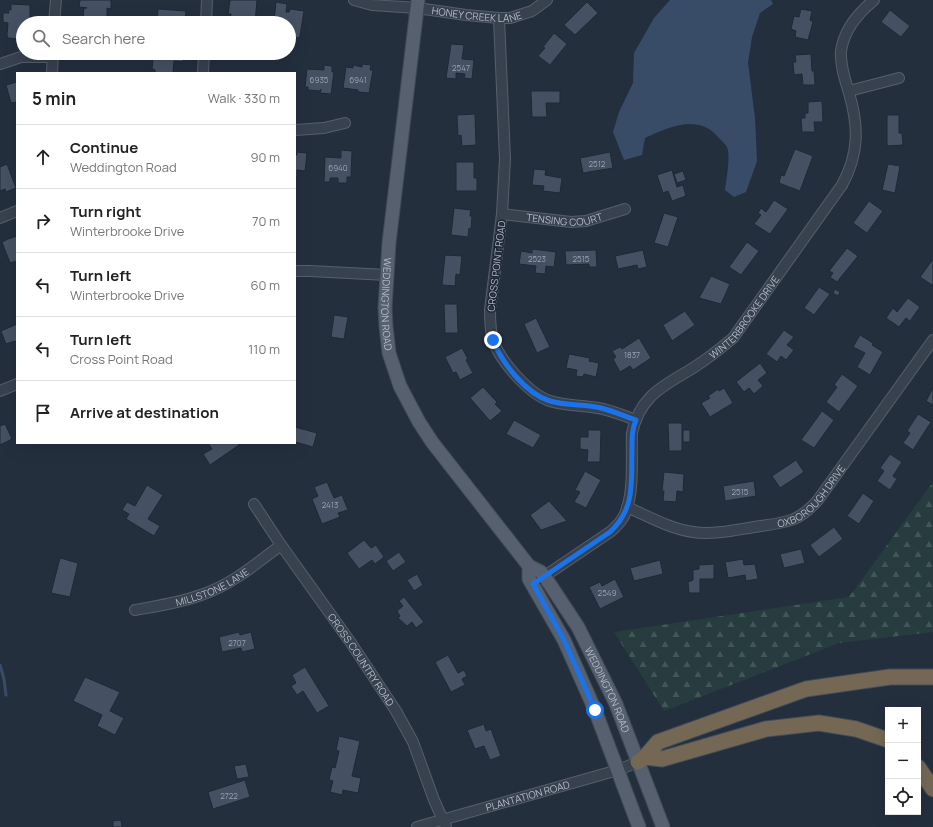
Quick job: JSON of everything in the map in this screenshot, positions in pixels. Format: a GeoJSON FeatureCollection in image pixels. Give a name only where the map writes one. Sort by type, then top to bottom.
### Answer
{"type":"FeatureCollection","features":[{"type":"Feature","properties":{"kind":"highway"},"geometry":{"type":"LineString","coordinates":[[641,760],[658,742],[806,689],[890,677],[933,677]]}},
{"type":"Feature","properties":{"kind":"highway"},"geometry":{"type":"LineString","coordinates":[[641,760],[662,758],[766,729],[819,723],[856,729],[885,739]]}},
{"type":"Feature","properties":{"kind":"highway"},"geometry":{"type":"LineString","coordinates":[[921,771],[933,789]]}},
{"type":"Feature","properties":{"kind":"main road","name":"WEDDINGTON ROAD"},"geometry":{"type":"LineString","coordinates":[[418,4],[389,243],[385,308],[389,353],[400,386],[408,404],[432,442],[529,566],[541,572],[545,577],[578,627],[595,659],[641,760],[663,827]]}},
{"type":"Feature","properties":{"kind":"main road","name":"WEDDINGTON ROAD"},"geometry":{"type":"LineString","coordinates":[[529,566],[529,579],[549,612],[576,665],[595,710],[639,827]]}},
{"type":"Feature","properties":{"kind":"street"},"geometry":{"type":"LineString","coordinates":[[55,16],[56,0]]}},
{"type":"Feature","properties":{"kind":"street"},"geometry":{"type":"LineString","coordinates":[[206,16],[207,0]]}},
{"type":"Feature","properties":{"kind":"street","name":"HONEY CREEK LANE"},"geometry":{"type":"LineString","coordinates":[[354,0],[372,5],[418,4],[466,15],[499,18],[510,18],[528,12],[541,6],[547,0]]}},
{"type":"Feature","properties":{"kind":"street","name":"WINTERBROOKE DRIVE"},"geometry":{"type":"LineString","coordinates":[[533,584],[610,532],[621,521],[630,496],[632,432],[644,404],[658,389],[693,368],[733,338],[842,185],[850,171],[856,141],[854,114],[849,91],[843,74],[841,52],[850,26],[863,10],[874,0]]}},
{"type":"Feature","properties":{"kind":"street","name":"CROSS POINT ROAD"},"geometry":{"type":"LineString","coordinates":[[499,18],[505,159],[502,214],[490,310],[493,340],[502,356],[526,387],[538,396],[550,401],[600,408],[636,420]]}},
{"type":"Feature","properties":{"kind":"street"},"geometry":{"type":"LineString","coordinates":[[0,64],[16,59]]}},
{"type":"Feature","properties":{"kind":"street"},"geometry":{"type":"LineString","coordinates":[[52,72],[53,60]]}},
{"type":"Feature","properties":{"kind":"street"},"geometry":{"type":"LineString","coordinates":[[203,72],[204,60]]}},
{"type":"Feature","properties":{"kind":"street"},"geometry":{"type":"LineString","coordinates":[[849,91],[899,78]]}},
{"type":"Feature","properties":{"kind":"street"},"geometry":{"type":"LineString","coordinates":[[296,130],[324,128],[345,123]]}},
{"type":"Feature","properties":{"kind":"street","name":"TENSING COURT"},"geometry":{"type":"LineString","coordinates":[[502,214],[571,222],[586,220],[625,209]]}},
{"type":"Feature","properties":{"kind":"street"},"geometry":{"type":"LineString","coordinates":[[0,218],[16,211]]}},
{"type":"Feature","properties":{"kind":"street"},"geometry":{"type":"LineString","coordinates":[[296,271],[387,275]]}},
{"type":"Feature","properties":{"kind":"street","name":"OXBOROUGH DRIVE"},"geometry":{"type":"LineString","coordinates":[[627,507],[685,531],[698,533],[723,532],[784,522],[798,517],[812,507],[818,500],[933,340]]}},
{"type":"Feature","properties":{"kind":"street"},"geometry":{"type":"LineString","coordinates":[[0,391],[16,384]]}},
{"type":"Feature","properties":{"kind":"street","name":"CROSS COUNTRY ROAD"},"geometry":{"type":"LineString","coordinates":[[254,504],[281,545],[351,643],[396,711],[413,742],[444,824]]}},
{"type":"Feature","properties":{"kind":"street","name":"MILLSTONE LANE"},"geometry":{"type":"LineString","coordinates":[[135,610],[172,604],[217,589],[252,568],[281,545]]}},
{"type":"Feature","properties":{"kind":"street","name":"PLANTATION ROAD"},"geometry":{"type":"LineString","coordinates":[[418,827],[444,824],[618,770],[641,760]]}},
{"type":"Feature","properties":{"kind":"green space"},"geometry":{"type":"Polygon","coordinates":[[[933,482],[933,632],[839,643],[664,711],[614,632],[849,597],[933,482]]]}},
{"type":"Feature","properties":{"kind":"water"},"geometry":{"type":"Polygon","coordinates":[[[670,0],[771,0],[773,4],[760,13],[752,37],[748,63],[755,118],[757,161],[746,192],[734,197],[725,190],[728,162],[727,147],[711,130],[693,124],[684,124],[664,130],[645,138],[642,155],[624,160],[613,132],[619,112],[633,83],[634,53],[654,18],[670,0]]]}},
{"type":"Feature","properties":{"kind":"building"},"geometry":{"type":"Polygon","coordinates":[[[80,0],[111,0],[111,9],[107,8],[107,16],[83,16],[84,8],[87,8],[79,7],[80,0]]]}},
{"type":"Feature","properties":{"kind":"building"},"geometry":{"type":"Polygon","coordinates":[[[230,0],[257,0],[256,16],[231,16],[231,14],[228,14],[230,0]]]}},
{"type":"Feature","properties":{"kind":"building"},"geometry":{"type":"Polygon","coordinates":[[[276,2],[287,4],[286,12],[289,12],[290,9],[304,11],[300,36],[296,38],[296,16],[275,16],[276,2]]]}},
{"type":"Feature","properties":{"kind":"building"},"geometry":{"type":"Polygon","coordinates":[[[587,2],[598,13],[575,35],[564,25],[587,2]]]}},
{"type":"Feature","properties":{"kind":"building"},"geometry":{"type":"Polygon","coordinates":[[[11,4],[30,5],[30,16],[16,16],[16,39],[8,38],[8,23],[3,22],[3,13],[9,13],[8,10],[11,10],[11,4]]]}},
{"type":"Feature","properties":{"kind":"building"},"geometry":{"type":"Polygon","coordinates":[[[158,9],[186,11],[186,16],[158,16],[158,9]]]}},
{"type":"Feature","properties":{"kind":"building"},"geometry":{"type":"Polygon","coordinates":[[[801,9],[812,11],[810,20],[813,22],[808,40],[795,37],[796,31],[791,29],[794,16],[799,17],[801,9]]]}},
{"type":"Feature","properties":{"kind":"building"},"geometry":{"type":"Polygon","coordinates":[[[890,10],[910,26],[901,37],[881,22],[890,10]]]}},
{"type":"Feature","properties":{"kind":"building"},"geometry":{"type":"Polygon","coordinates":[[[554,33],[567,44],[550,65],[538,56],[554,33]]]}},
{"type":"Feature","properties":{"kind":"building"},"geometry":{"type":"Polygon","coordinates":[[[451,44],[464,45],[462,59],[474,60],[472,79],[464,78],[465,74],[456,73],[456,79],[446,78],[451,44]]]}},
{"type":"Feature","properties":{"kind":"building"},"geometry":{"type":"Polygon","coordinates":[[[811,54],[815,85],[803,85],[802,74],[794,75],[793,62],[796,62],[795,55],[811,54]]]}},
{"type":"Feature","properties":{"kind":"building"},"geometry":{"type":"Polygon","coordinates":[[[153,60],[183,60],[183,62],[174,61],[173,72],[155,72],[155,70],[152,69],[153,60]]]}},
{"type":"Feature","properties":{"kind":"building"},"geometry":{"type":"Polygon","coordinates":[[[362,64],[371,65],[370,70],[373,70],[369,93],[343,88],[346,67],[353,68],[353,65],[362,67],[362,64]]]}},
{"type":"Feature","properties":{"kind":"building"},"geometry":{"type":"Polygon","coordinates":[[[324,65],[332,66],[332,72],[334,72],[331,94],[320,93],[321,89],[320,91],[308,90],[308,87],[305,87],[307,69],[324,70],[324,65]]]}},
{"type":"Feature","properties":{"kind":"building"},"geometry":{"type":"Polygon","coordinates":[[[16,82],[16,102],[11,103],[6,85],[16,82]]]}},
{"type":"Feature","properties":{"kind":"building"},"geometry":{"type":"Polygon","coordinates":[[[531,91],[560,91],[560,103],[546,103],[547,117],[532,117],[531,91]]]}},
{"type":"Feature","properties":{"kind":"building"},"geometry":{"type":"Polygon","coordinates":[[[822,101],[823,122],[814,122],[815,132],[802,132],[801,118],[805,118],[805,113],[808,113],[808,102],[822,101]]]}},
{"type":"Feature","properties":{"kind":"building"},"geometry":{"type":"Polygon","coordinates":[[[475,114],[476,145],[462,146],[461,135],[458,136],[457,115],[475,114]]]}},
{"type":"Feature","properties":{"kind":"building"},"geometry":{"type":"Polygon","coordinates":[[[887,115],[899,115],[899,133],[902,133],[903,145],[887,146],[887,115]]]}},
{"type":"Feature","properties":{"kind":"building"},"geometry":{"type":"Polygon","coordinates":[[[795,149],[813,156],[800,191],[779,183],[781,175],[784,176],[795,149]]]}},
{"type":"Feature","properties":{"kind":"building"},"geometry":{"type":"Polygon","coordinates":[[[341,150],[352,151],[351,177],[347,177],[347,183],[338,183],[338,178],[330,178],[330,182],[324,182],[325,157],[341,158],[341,150]]]}},
{"type":"Feature","properties":{"kind":"building"},"geometry":{"type":"Polygon","coordinates":[[[297,152],[307,153],[305,171],[297,170],[296,177],[296,155],[297,152]]]}},
{"type":"Feature","properties":{"kind":"building"},"geometry":{"type":"Polygon","coordinates":[[[610,152],[613,168],[583,173],[580,158],[610,152]]]}},
{"type":"Feature","properties":{"kind":"building"},"geometry":{"type":"Polygon","coordinates":[[[456,162],[474,162],[474,178],[477,178],[477,191],[456,191],[456,162]]]}},
{"type":"Feature","properties":{"kind":"building"},"geometry":{"type":"Polygon","coordinates":[[[7,164],[16,188],[6,192],[5,189],[0,191],[0,167],[7,164]]]}},
{"type":"Feature","properties":{"kind":"building"},"geometry":{"type":"Polygon","coordinates":[[[888,164],[900,166],[895,193],[882,190],[888,164]]]}},
{"type":"Feature","properties":{"kind":"building"},"geometry":{"type":"Polygon","coordinates":[[[534,169],[546,170],[545,175],[562,178],[560,193],[543,191],[544,186],[532,185],[534,169]]]}},
{"type":"Feature","properties":{"kind":"building"},"geometry":{"type":"Polygon","coordinates":[[[672,170],[677,187],[683,185],[686,196],[672,201],[668,191],[663,193],[657,175],[672,170]]]}},
{"type":"Feature","properties":{"kind":"building"},"geometry":{"type":"Polygon","coordinates":[[[683,171],[686,180],[677,183],[674,174],[683,171]]]}},
{"type":"Feature","properties":{"kind":"building"},"geometry":{"type":"Polygon","coordinates":[[[774,200],[788,209],[770,234],[754,224],[761,215],[758,213],[761,208],[766,212],[774,200]]]}},
{"type":"Feature","properties":{"kind":"building"},"geometry":{"type":"Polygon","coordinates":[[[869,201],[883,211],[867,233],[853,223],[869,201]]]}},
{"type":"Feature","properties":{"kind":"building"},"geometry":{"type":"Polygon","coordinates":[[[454,208],[471,210],[471,229],[469,228],[468,237],[451,235],[454,208]]]}},
{"type":"Feature","properties":{"kind":"building"},"geometry":{"type":"Polygon","coordinates":[[[664,213],[678,217],[668,247],[654,243],[664,213]]]}},
{"type":"Feature","properties":{"kind":"building"},"geometry":{"type":"Polygon","coordinates":[[[16,236],[16,261],[10,263],[2,242],[16,236]]]}},
{"type":"Feature","properties":{"kind":"building"},"geometry":{"type":"Polygon","coordinates":[[[747,242],[759,251],[741,275],[729,267],[747,242]]]}},
{"type":"Feature","properties":{"kind":"building"},"geometry":{"type":"Polygon","coordinates":[[[847,248],[858,256],[837,282],[830,277],[833,273],[829,271],[847,248]]]}},
{"type":"Feature","properties":{"kind":"building"},"geometry":{"type":"Polygon","coordinates":[[[532,249],[556,252],[554,267],[546,266],[545,274],[535,273],[536,266],[519,264],[521,251],[532,253],[532,249]]]}},
{"type":"Feature","properties":{"kind":"building"},"geometry":{"type":"Polygon","coordinates":[[[596,250],[597,267],[589,267],[589,264],[566,265],[565,251],[596,250]]]}},
{"type":"Feature","properties":{"kind":"building"},"geometry":{"type":"Polygon","coordinates":[[[643,250],[647,267],[638,269],[637,265],[618,269],[615,256],[643,250]]]}},
{"type":"Feature","properties":{"kind":"building"},"geometry":{"type":"Polygon","coordinates":[[[445,255],[462,256],[460,275],[456,274],[455,286],[442,285],[445,255]]]}},
{"type":"Feature","properties":{"kind":"building"},"geometry":{"type":"Polygon","coordinates":[[[933,259],[933,284],[932,285],[920,277],[933,259]]]}},
{"type":"Feature","properties":{"kind":"building"},"geometry":{"type":"Polygon","coordinates":[[[711,276],[730,284],[721,304],[699,298],[711,276]]]}},
{"type":"Feature","properties":{"kind":"building"},"geometry":{"type":"Polygon","coordinates":[[[819,287],[830,294],[814,315],[804,308],[819,287]]]}},
{"type":"Feature","properties":{"kind":"building"},"geometry":{"type":"Polygon","coordinates":[[[835,289],[840,292],[838,296],[833,293],[835,289]]]}},
{"type":"Feature","properties":{"kind":"building"},"geometry":{"type":"Polygon","coordinates":[[[908,298],[920,307],[910,321],[906,318],[899,327],[886,318],[893,308],[897,312],[908,298]]]}},
{"type":"Feature","properties":{"kind":"building"},"geometry":{"type":"Polygon","coordinates":[[[444,304],[457,304],[458,333],[445,333],[444,304]]]}},
{"type":"Feature","properties":{"kind":"building"},"geometry":{"type":"Polygon","coordinates":[[[685,311],[695,325],[672,341],[663,325],[685,311]]]}},
{"type":"Feature","properties":{"kind":"building"},"geometry":{"type":"Polygon","coordinates":[[[334,315],[348,317],[344,339],[331,337],[334,315]]]}},
{"type":"Feature","properties":{"kind":"building"},"geometry":{"type":"Polygon","coordinates":[[[536,318],[550,347],[537,353],[524,324],[536,318]]]}},
{"type":"Feature","properties":{"kind":"building"},"geometry":{"type":"Polygon","coordinates":[[[16,324],[16,342],[15,341],[6,344],[1,331],[16,324]]]}},
{"type":"Feature","properties":{"kind":"building"},"geometry":{"type":"Polygon","coordinates":[[[784,330],[794,337],[787,345],[794,350],[786,360],[781,356],[777,362],[766,354],[784,330]]]}},
{"type":"Feature","properties":{"kind":"building"},"geometry":{"type":"Polygon","coordinates":[[[860,335],[873,343],[872,345],[883,352],[870,375],[857,367],[865,353],[853,347],[860,335]]]}},
{"type":"Feature","properties":{"kind":"building"},"geometry":{"type":"Polygon","coordinates":[[[639,338],[651,358],[633,370],[630,366],[620,372],[613,359],[616,357],[612,351],[620,347],[622,349],[639,338]]]}},
{"type":"Feature","properties":{"kind":"building"},"geometry":{"type":"Polygon","coordinates":[[[462,348],[473,373],[460,380],[456,372],[453,373],[445,357],[462,348]]]}},
{"type":"Feature","properties":{"kind":"building"},"geometry":{"type":"Polygon","coordinates":[[[569,354],[590,358],[589,361],[599,363],[596,377],[584,374],[583,377],[576,376],[577,370],[566,368],[569,354]]]}},
{"type":"Feature","properties":{"kind":"building"},"geometry":{"type":"Polygon","coordinates":[[[760,363],[767,373],[758,380],[763,386],[754,394],[749,388],[744,392],[736,382],[760,363]]]}},
{"type":"Feature","properties":{"kind":"building"},"geometry":{"type":"Polygon","coordinates":[[[842,374],[858,386],[839,412],[826,402],[837,387],[834,385],[842,374]]]}},
{"type":"Feature","properties":{"kind":"building"},"geometry":{"type":"Polygon","coordinates":[[[483,387],[497,402],[495,404],[502,411],[490,421],[470,398],[483,387]]]}},
{"type":"Feature","properties":{"kind":"building"},"geometry":{"type":"Polygon","coordinates":[[[724,388],[733,403],[710,417],[701,403],[710,398],[708,396],[718,389],[719,391],[724,388]]]}},
{"type":"Feature","properties":{"kind":"building"},"geometry":{"type":"Polygon","coordinates":[[[933,388],[933,405],[926,401],[933,388]]]}},
{"type":"Feature","properties":{"kind":"building"},"geometry":{"type":"Polygon","coordinates":[[[822,411],[834,420],[814,448],[801,440],[822,411]]]}},
{"type":"Feature","properties":{"kind":"building"},"geometry":{"type":"Polygon","coordinates":[[[918,414],[931,422],[913,450],[903,443],[910,433],[907,431],[918,414]]]}},
{"type":"Feature","properties":{"kind":"building"},"geometry":{"type":"Polygon","coordinates":[[[514,420],[541,435],[533,448],[506,434],[514,420]]]}},
{"type":"Feature","properties":{"kind":"building"},"geometry":{"type":"Polygon","coordinates":[[[668,423],[682,423],[682,451],[669,451],[668,423]]]}},
{"type":"Feature","properties":{"kind":"building"},"geometry":{"type":"Polygon","coordinates":[[[5,424],[12,439],[0,445],[0,426],[5,424]]]}},
{"type":"Feature","properties":{"kind":"building"},"geometry":{"type":"Polygon","coordinates":[[[296,427],[317,433],[313,447],[296,442],[296,427]]]}},
{"type":"Feature","properties":{"kind":"building"},"geometry":{"type":"Polygon","coordinates":[[[588,430],[601,430],[600,462],[587,462],[588,450],[580,449],[580,437],[588,437],[588,430]]]}},
{"type":"Feature","properties":{"kind":"building"},"geometry":{"type":"Polygon","coordinates":[[[683,430],[690,430],[690,442],[683,442],[683,430]]]}},
{"type":"Feature","properties":{"kind":"building"},"geometry":{"type":"Polygon","coordinates":[[[209,444],[239,445],[210,465],[203,454],[212,449],[209,444]]]}},
{"type":"Feature","properties":{"kind":"building"},"geometry":{"type":"Polygon","coordinates":[[[890,454],[902,462],[893,476],[897,479],[890,490],[877,481],[884,471],[880,468],[890,454]]]}},
{"type":"Feature","properties":{"kind":"building"},"geometry":{"type":"Polygon","coordinates":[[[796,460],[804,472],[780,488],[772,476],[796,460]]]}},
{"type":"Feature","properties":{"kind":"building"},"geometry":{"type":"Polygon","coordinates":[[[585,471],[601,480],[586,508],[574,502],[580,492],[575,490],[585,471]]]}},
{"type":"Feature","properties":{"kind":"building"},"geometry":{"type":"Polygon","coordinates":[[[664,472],[684,474],[683,492],[677,491],[676,502],[663,501],[664,491],[662,491],[664,472]]]}},
{"type":"Feature","properties":{"kind":"building"},"geometry":{"type":"Polygon","coordinates":[[[754,481],[756,496],[725,501],[723,486],[754,481]]]}},
{"type":"Feature","properties":{"kind":"building"},"geometry":{"type":"Polygon","coordinates":[[[327,482],[334,498],[342,495],[348,510],[338,513],[340,517],[322,524],[312,499],[318,496],[314,487],[327,482]]]}},
{"type":"Feature","properties":{"kind":"building"},"geometry":{"type":"Polygon","coordinates":[[[147,485],[163,495],[148,519],[160,526],[154,536],[126,519],[129,514],[122,510],[127,502],[135,506],[147,485]]]}},
{"type":"Feature","properties":{"kind":"building"},"geometry":{"type":"Polygon","coordinates":[[[863,493],[874,501],[859,524],[847,516],[863,493]]]}},
{"type":"Feature","properties":{"kind":"building"},"geometry":{"type":"Polygon","coordinates":[[[549,501],[567,521],[541,530],[530,515],[549,501]]]}},
{"type":"Feature","properties":{"kind":"building"},"geometry":{"type":"Polygon","coordinates":[[[834,527],[843,539],[819,557],[810,545],[834,527]]]}},
{"type":"Feature","properties":{"kind":"building"},"geometry":{"type":"Polygon","coordinates":[[[364,540],[371,548],[376,545],[384,557],[375,564],[372,560],[359,569],[347,553],[364,540]]]}},
{"type":"Feature","properties":{"kind":"building"},"geometry":{"type":"Polygon","coordinates":[[[801,549],[805,563],[784,568],[780,554],[801,549]]]}},
{"type":"Feature","properties":{"kind":"building"},"geometry":{"type":"Polygon","coordinates":[[[399,552],[406,562],[393,571],[386,561],[399,552]]]}},
{"type":"Feature","properties":{"kind":"building"},"geometry":{"type":"Polygon","coordinates":[[[60,558],[78,563],[70,597],[51,593],[60,558]]]}},
{"type":"Feature","properties":{"kind":"building"},"geometry":{"type":"Polygon","coordinates":[[[743,559],[744,565],[755,564],[758,579],[746,581],[745,575],[728,578],[725,562],[743,559]]]}},
{"type":"Feature","properties":{"kind":"building"},"geometry":{"type":"Polygon","coordinates":[[[660,560],[663,574],[634,581],[630,568],[660,560]]]}},
{"type":"Feature","properties":{"kind":"building"},"geometry":{"type":"Polygon","coordinates":[[[714,564],[714,579],[700,579],[700,593],[689,593],[688,582],[693,580],[693,570],[699,569],[699,565],[714,564]]]}},
{"type":"Feature","properties":{"kind":"building"},"geometry":{"type":"Polygon","coordinates":[[[417,574],[423,585],[414,591],[407,580],[417,574]]]}},
{"type":"Feature","properties":{"kind":"building"},"geometry":{"type":"Polygon","coordinates":[[[615,579],[624,597],[600,609],[589,587],[600,582],[602,586],[615,579]]]}},
{"type":"Feature","properties":{"kind":"building"},"geometry":{"type":"Polygon","coordinates":[[[404,597],[424,622],[416,628],[412,622],[407,626],[398,618],[400,616],[397,611],[403,606],[399,601],[404,597]]]}},
{"type":"Feature","properties":{"kind":"building"},"geometry":{"type":"Polygon","coordinates":[[[239,632],[240,635],[251,632],[255,649],[242,652],[241,648],[222,652],[219,637],[239,632]]]}},
{"type":"Feature","properties":{"kind":"building"},"geometry":{"type":"Polygon","coordinates":[[[448,655],[458,673],[464,670],[467,676],[462,679],[465,685],[451,692],[435,662],[448,655]]]}},
{"type":"Feature","properties":{"kind":"building"},"geometry":{"type":"Polygon","coordinates":[[[305,667],[329,706],[317,713],[303,691],[297,695],[291,686],[296,683],[292,675],[305,667]]]}},
{"type":"Feature","properties":{"kind":"building"},"geometry":{"type":"Polygon","coordinates":[[[85,677],[120,692],[110,711],[124,718],[115,735],[97,726],[102,715],[73,701],[85,677]]]}},
{"type":"Feature","properties":{"kind":"building"},"geometry":{"type":"Polygon","coordinates":[[[484,724],[486,731],[491,729],[501,756],[490,760],[484,746],[475,749],[467,730],[484,724]]]}},
{"type":"Feature","properties":{"kind":"building"},"geometry":{"type":"Polygon","coordinates":[[[339,736],[360,741],[352,776],[361,778],[358,793],[343,790],[342,795],[330,792],[333,781],[329,780],[332,767],[335,768],[339,751],[336,750],[339,736]]]}},
{"type":"Feature","properties":{"kind":"building"},"geometry":{"type":"Polygon","coordinates":[[[246,764],[249,777],[237,779],[234,766],[246,764]]]}},
{"type":"Feature","properties":{"kind":"building"},"geometry":{"type":"Polygon","coordinates":[[[245,780],[250,797],[213,809],[208,792],[245,780]]]}},
{"type":"Feature","properties":{"kind":"building"},"geometry":{"type":"Polygon","coordinates":[[[121,820],[122,827],[113,827],[113,821],[121,820]]]}},
{"type":"Feature","properties":{"kind":"waterway"},"geometry":{"type":"LineString","coordinates":[[0,665],[6,695]]}},
{"type":"Feature","properties":{"kind":"route"},"geometry":{"type":"LineString","coordinates":[[493,340],[496,348],[517,376],[526,387],[538,396],[550,401],[600,408],[636,420],[632,432],[630,500],[624,516],[618,525],[610,532],[533,584],[564,640],[595,710]]}}]}
